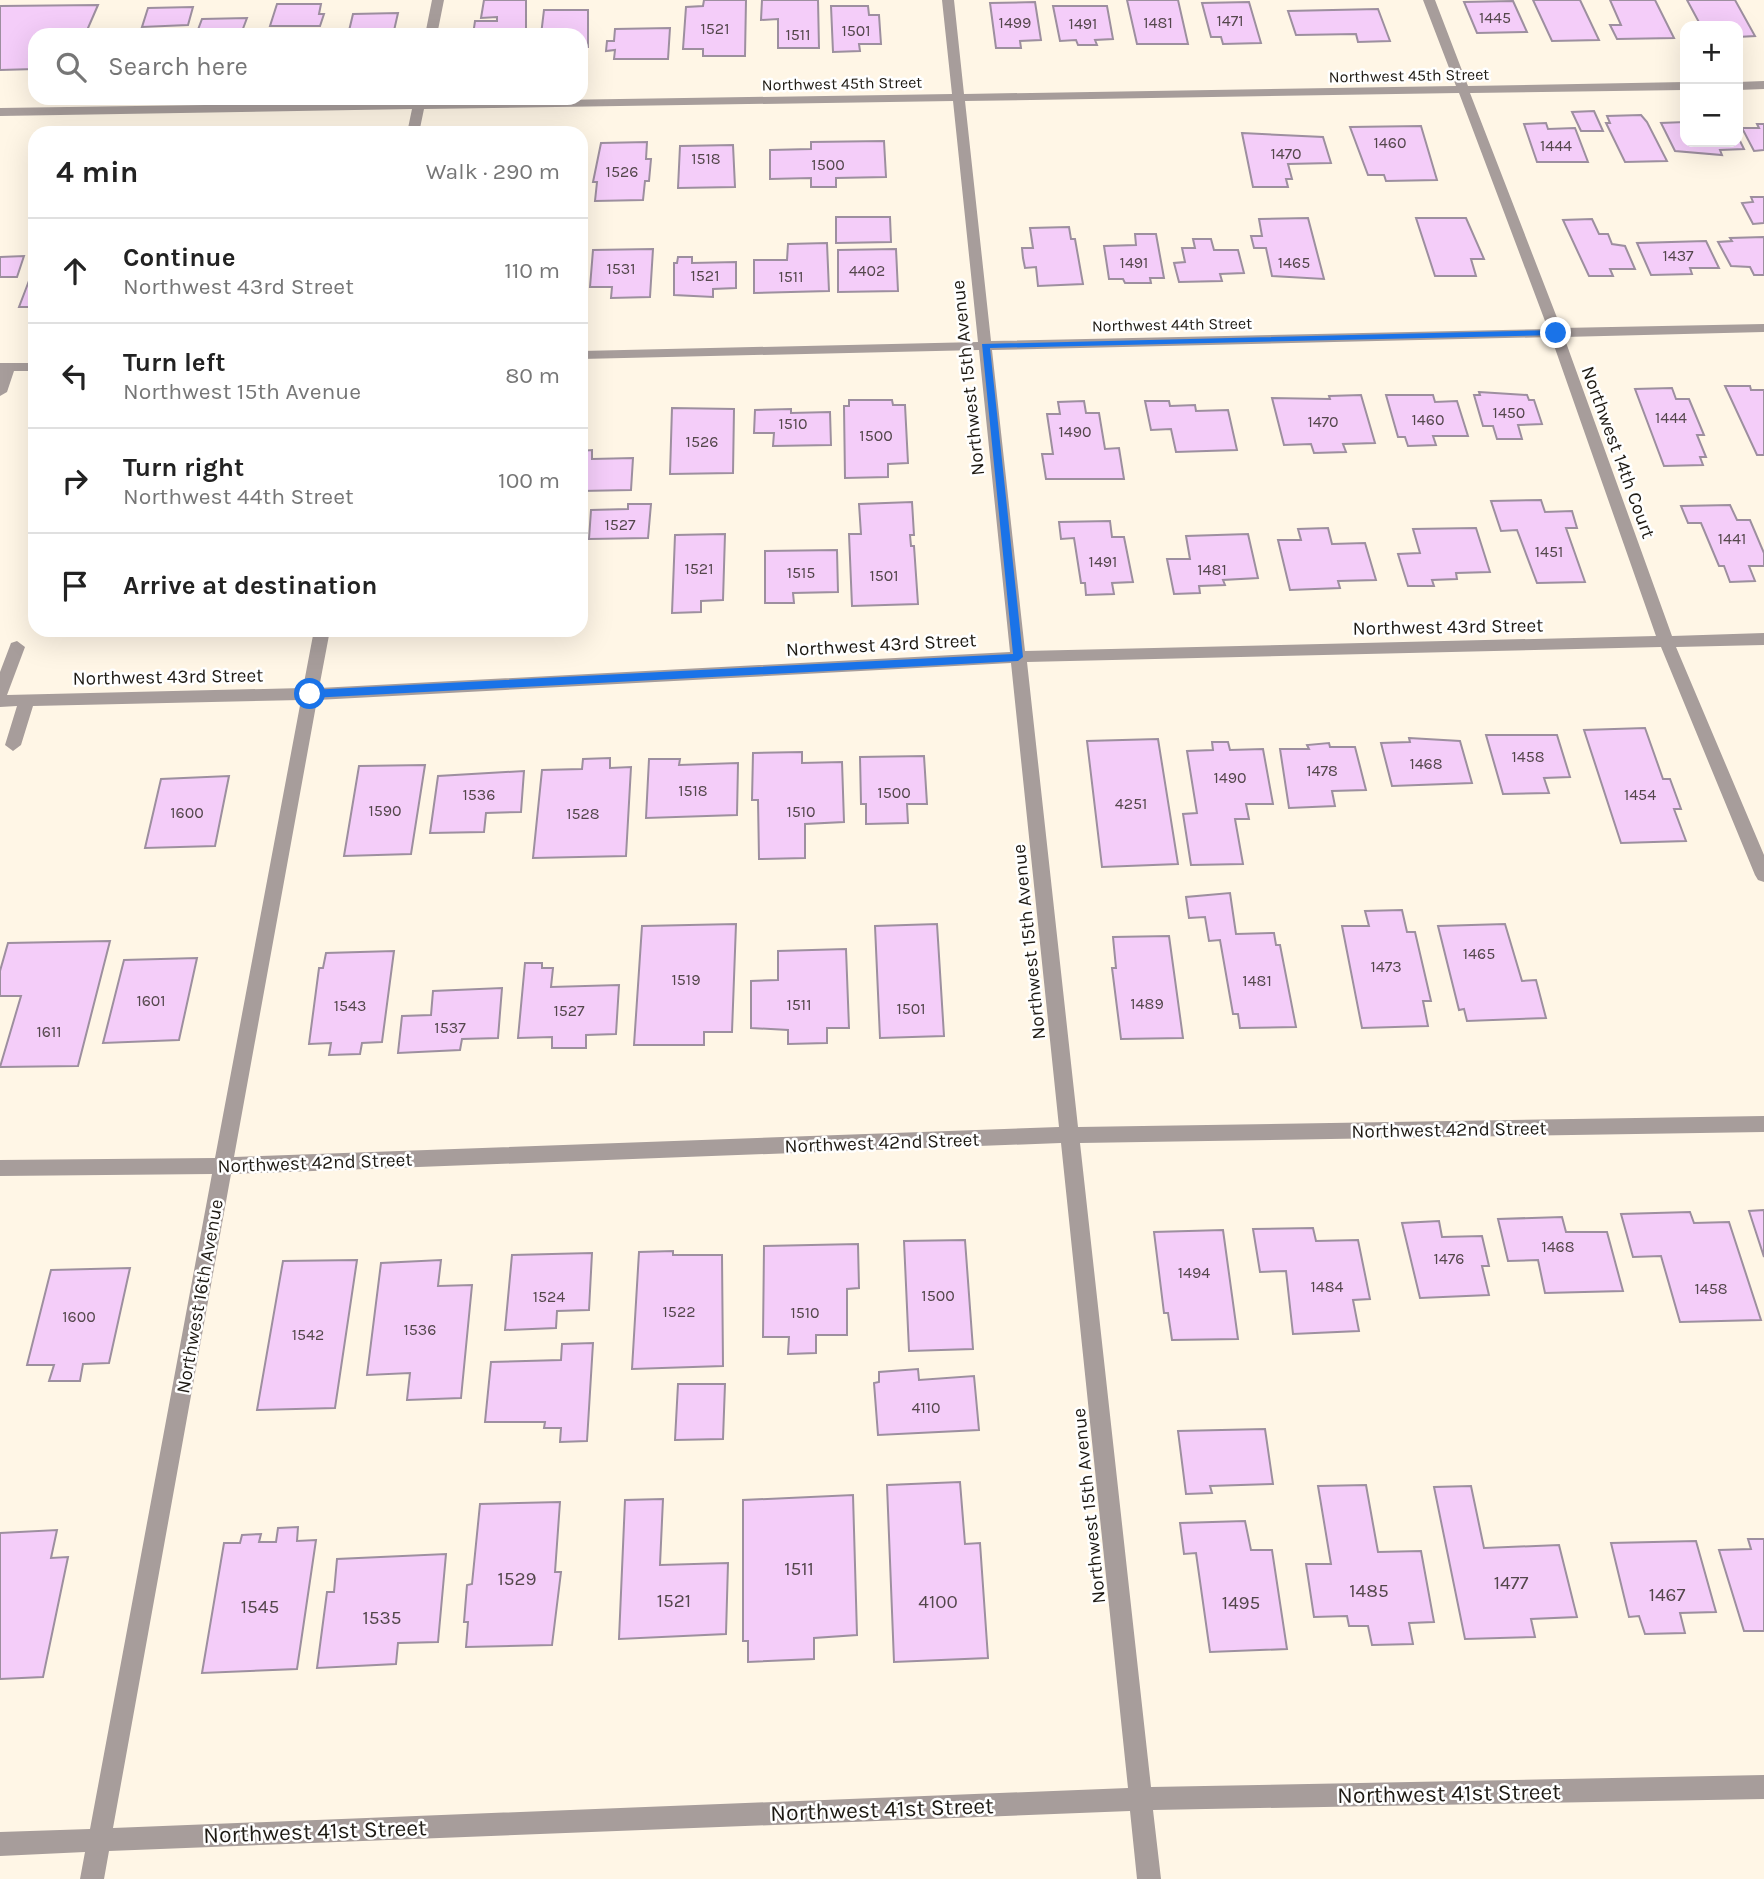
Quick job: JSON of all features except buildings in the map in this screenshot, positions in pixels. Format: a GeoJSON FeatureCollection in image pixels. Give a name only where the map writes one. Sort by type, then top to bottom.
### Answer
{"type":"FeatureCollection","features":[{"type":"Feature","properties":{"kind":"street"},"geometry":{"type":"LineString","coordinates":[[432,28],[438,0]]}},
{"type":"Feature","properties":{"kind":"street","name":"Northwest 15th Avenue"},"geometry":{"type":"LineString","coordinates":[[948,0],[1149,1879]]}},
{"type":"Feature","properties":{"kind":"street","name":"Northwest 14th Court"},"geometry":{"type":"LineString","coordinates":[[1429,0],[1556,333],[1666,641],[1764,874]]}},
{"type":"Feature","properties":{"kind":"street"},"geometry":{"type":"LineString","coordinates":[[1743,86],[1764,85]]}},
{"type":"Feature","properties":{"kind":"street","name":"Northwest 45th Street"},"geometry":{"type":"LineString","coordinates":[[588,100],[1680,86]]}},
{"type":"Feature","properties":{"kind":"street","name":"Northwest 45th Street"},"geometry":{"type":"LineString","coordinates":[[0,112],[293,105]]}},
{"type":"Feature","properties":{"kind":"street"},"geometry":{"type":"LineString","coordinates":[[414,126],[418,105]]}},
{"type":"Feature","properties":{"kind":"street","name":"Northwest 44th Street"},"geometry":{"type":"LineString","coordinates":[[588,355],[1764,328]]}},
{"type":"Feature","properties":{"kind":"street"},"geometry":{"type":"LineString","coordinates":[[0,392],[4,368],[28,367]]}},
{"type":"Feature","properties":{"kind":"street","name":"Northwest 16th Avenue"},"geometry":{"type":"LineString","coordinates":[[92,1879],[321,637]]}},
{"type":"Feature","properties":{"kind":"street","name":"Northwest 43rd Street"},"geometry":{"type":"LineString","coordinates":[[0,701],[310,694],[1018,657],[1764,639]]}},
{"type":"Feature","properties":{"kind":"street"},"geometry":{"type":"LineString","coordinates":[[0,694],[17,647]]}},
{"type":"Feature","properties":{"kind":"street"},"geometry":{"type":"LineString","coordinates":[[13,745],[27,701]]}},
{"type":"Feature","properties":{"kind":"street","name":"Northwest 42nd Street"},"geometry":{"type":"LineString","coordinates":[[0,1168],[223,1166],[1070,1135],[1764,1124]]}},
{"type":"Feature","properties":{"kind":"street","name":"Northwest 41st Street"},"geometry":{"type":"LineString","coordinates":[[0,1844],[1141,1799],[1764,1787]]}},
{"type":"Feature","properties":{"kind":"route"},"geometry":{"type":"LineString","coordinates":[[310,694],[1018,657],[985,346],[1556,333]]}}]}
